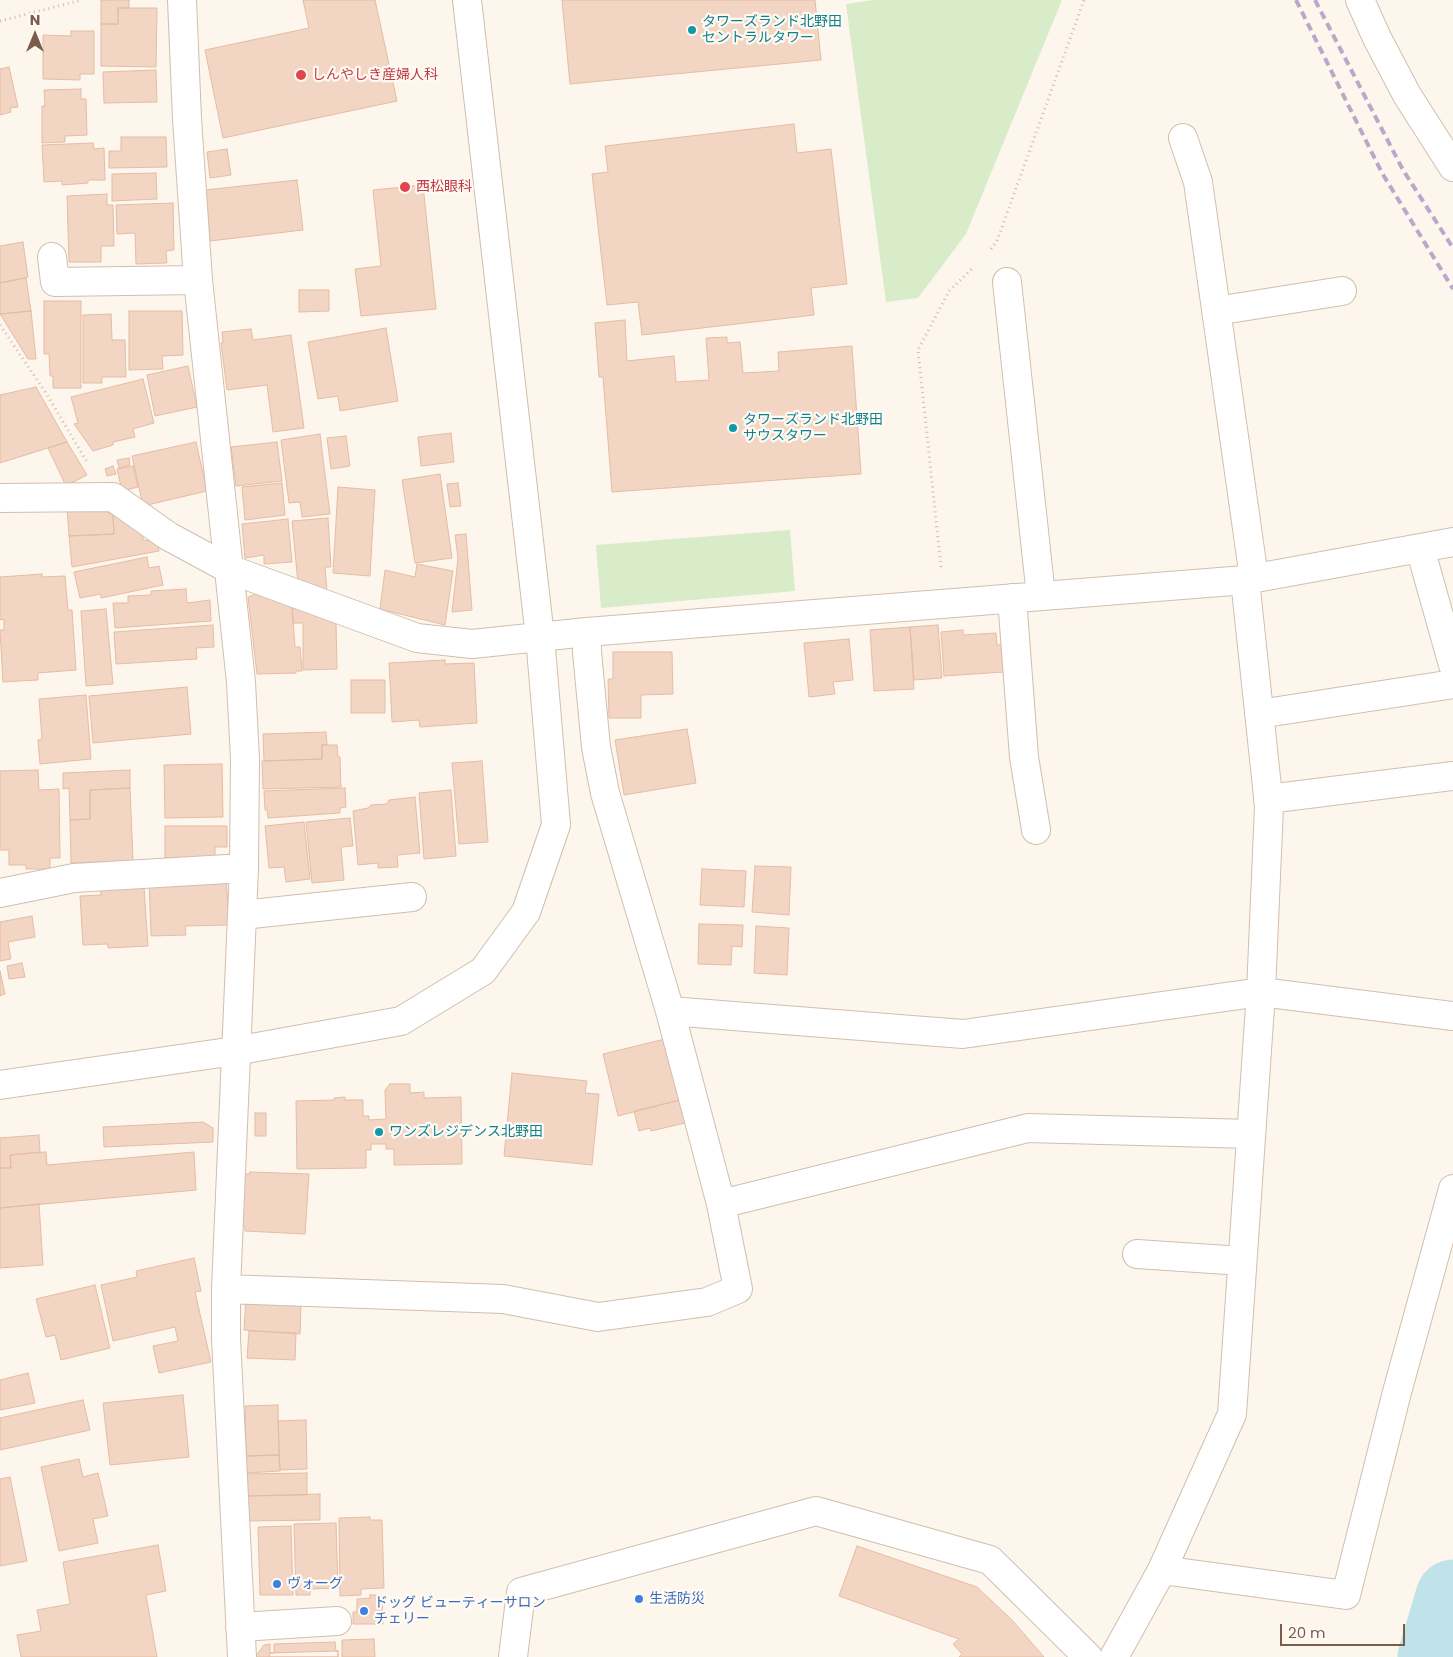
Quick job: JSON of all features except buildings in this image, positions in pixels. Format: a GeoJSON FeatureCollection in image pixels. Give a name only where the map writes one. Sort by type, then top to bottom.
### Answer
{"type":"FeatureCollection","features":[{"type":"Feature","properties":{"kind":"street"},"geometry":{"type":"LineString","coordinates":[[182,0],[187,119],[198,280],[241,682],[245,758],[244,868],[226,1289],[227,1348],[242,1657]]}},
{"type":"Feature","properties":{"kind":"street"},"geometry":{"type":"LineString","coordinates":[[0,1085],[236,1051],[401,1021],[483,971],[526,912],[556,825],[540,636],[467,0]]}},
{"type":"Feature","properties":{"kind":"street"},"geometry":{"type":"LineString","coordinates":[[1360,0],[1377,38],[1407,95],[1453,168]]}},
{"type":"Feature","properties":{"kind":"street"},"geometry":{"type":"LineString","coordinates":[[1114,1657],[1162,1570],[1232,1414],[1261,992],[1269,806],[1259,714],[1249,579],[1198,182],[1183,138]]}},
{"type":"Feature","properties":{"kind":"street"},"geometry":{"type":"LineString","coordinates":[[52,257],[55,282],[198,280]]}},
{"type":"Feature","properties":{"kind":"street"},"geometry":{"type":"LineString","coordinates":[[1007,282],[1041,596]]}},
{"type":"Feature","properties":{"kind":"street"},"geometry":{"type":"LineString","coordinates":[[1216,311],[1342,291]]}},
{"type":"Feature","properties":{"kind":"street"},"geometry":{"type":"LineString","coordinates":[[0,498],[113,496],[168,536],[229,569],[417,638],[472,644],[587,632],[1249,579],[1453,542]]}},
{"type":"Feature","properties":{"kind":"street"},"geometry":{"type":"LineString","coordinates":[[1420,548],[1453,664]]}},
{"type":"Feature","properties":{"kind":"street"},"geometry":{"type":"LineString","coordinates":[[1012,598],[1024,757],[1036,830]]}},
{"type":"Feature","properties":{"kind":"street"},"geometry":{"type":"LineString","coordinates":[[226,1289],[503,1299],[598,1317],[706,1302],[738,1289],[722,1204],[670,1011],[605,793],[596,748],[587,652],[587,632]]}},
{"type":"Feature","properties":{"kind":"street"},"geometry":{"type":"LineString","coordinates":[[1259,714],[1453,684]]}},
{"type":"Feature","properties":{"kind":"street"},"geometry":{"type":"LineString","coordinates":[[1268,800],[1453,776]]}},
{"type":"Feature","properties":{"kind":"street"},"geometry":{"type":"LineString","coordinates":[[0,893],[74,878],[244,868]]}},
{"type":"Feature","properties":{"kind":"street"},"geometry":{"type":"LineString","coordinates":[[242,914],[412,897]]}},
{"type":"Feature","properties":{"kind":"street"},"geometry":{"type":"LineString","coordinates":[[670,1011],[963,1034],[1261,992],[1453,1016]]}},
{"type":"Feature","properties":{"kind":"street"},"geometry":{"type":"LineString","coordinates":[[722,1204],[1028,1128],[1251,1134]]}},
{"type":"Feature","properties":{"kind":"street"},"geometry":{"type":"LineString","coordinates":[[1162,1570],[1346,1595],[1397,1392],[1453,1189]]}},
{"type":"Feature","properties":{"kind":"street"},"geometry":{"type":"LineString","coordinates":[[1138,1254],[1242,1261]]}},
{"type":"Feature","properties":{"kind":"street"},"geometry":{"type":"LineString","coordinates":[[513,1657],[521,1592],[816,1511],[990,1560],[1088,1657]]}},
{"type":"Feature","properties":{"kind":"street"},"geometry":{"type":"LineString","coordinates":[[240,1627],[337,1621]]}},
{"type":"Feature","properties":{"kind":"path"},"geometry":{"type":"LineString","coordinates":[[0,20],[82,0]]}},
{"type":"Feature","properties":{"kind":"path"},"geometry":{"type":"LineString","coordinates":[[0,325],[46,392],[93,472],[113,496]]}},
{"type":"Feature","properties":{"kind":"green space"},"geometry":{"type":"Polygon","coordinates":[[[873,0],[1062,0],[966,234],[918,298],[886,302],[846,4],[873,0]]]}},
{"type":"Feature","properties":{"kind":"green space"},"geometry":{"type":"Polygon","coordinates":[[[790,530],[795,591],[601,608],[596,545],[790,530]]]}},
{"type":"Feature","properties":{"kind":"waterway"},"geometry":{"type":"LineString","coordinates":[[1435,1657],[1453,1597]]}},
{"type":"Feature","properties":{"kind":"railway"},"geometry":{"type":"LineString","coordinates":[[1296,0],[1382,173],[1453,289]]}},
{"type":"Feature","properties":{"kind":"railway"},"geometry":{"type":"LineString","coordinates":[[1315,0],[1403,170],[1453,248]]}},
{"type":"Feature","properties":{"kind":"place","name":"タワーズランド北野田 セントラルタワー"},"geometry":{"type":"Point","coordinates":[692,30]}},
{"type":"Feature","properties":{"kind":"place","name":"しんやしき産婦人科"},"geometry":{"type":"Point","coordinates":[301,75]}},
{"type":"Feature","properties":{"kind":"place","name":"西松眼科"},"geometry":{"type":"Point","coordinates":[405,187]}},
{"type":"Feature","properties":{"kind":"place","name":"タワーズランド北野田 サウスタワー"},"geometry":{"type":"Point","coordinates":[733,428]}},
{"type":"Feature","properties":{"kind":"place","name":"ワンズレジデンス北野田"},"geometry":{"type":"Point","coordinates":[379,1132]}},
{"type":"Feature","properties":{"kind":"place","name":"ヴォーグ"},"geometry":{"type":"Point","coordinates":[277,1584]}},
{"type":"Feature","properties":{"kind":"place","name":"生活防災"},"geometry":{"type":"Point","coordinates":[639,1599]}},
{"type":"Feature","properties":{"kind":"place","name":"ドッグ ビューティーサロン チェリー"},"geometry":{"type":"Point","coordinates":[364,1611]}}]}
